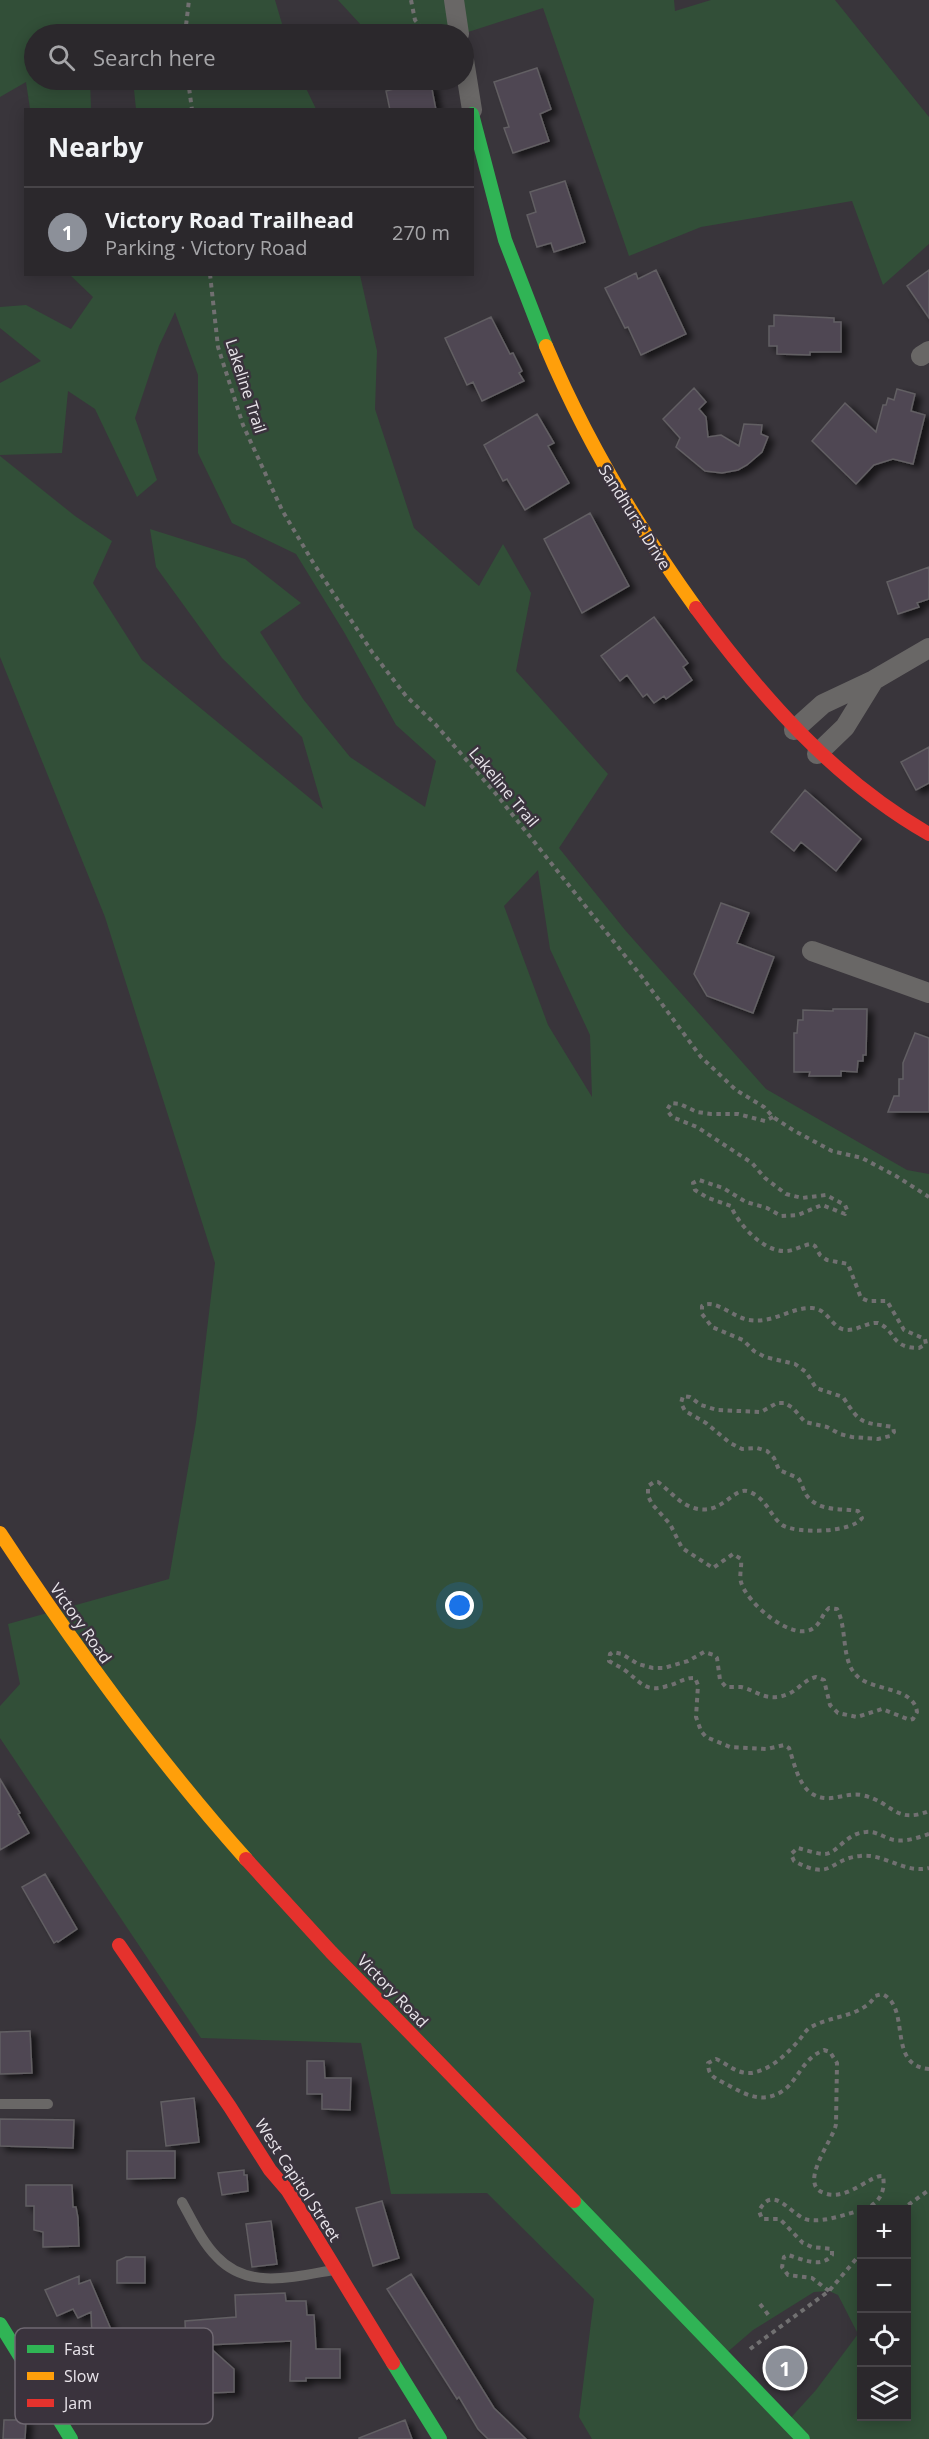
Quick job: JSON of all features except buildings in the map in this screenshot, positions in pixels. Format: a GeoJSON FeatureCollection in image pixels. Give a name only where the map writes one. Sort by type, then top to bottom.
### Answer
{"type":"FeatureCollection","features":[{"type":"Feature","properties":{"kind":"street"},"geometry":{"type":"LineString","coordinates":[[454,0],[458,24]]}},
{"type":"Feature","properties":{"kind":"street","name":"Sandhurst Drive"},"geometry":{"type":"LineString","coordinates":[[469,90],[471,108]]}},
{"type":"Feature","properties":{"kind":"street","name":"Sandhurst Drive"},"geometry":{"type":"LineString","coordinates":[[474,120],[490,187],[511,256],[537,328],[565,392],[603,466],[663,563],[731,654],[817,754],[885,810],[929,834]]}},
{"type":"Feature","properties":{"kind":"street"},"geometry":{"type":"LineString","coordinates":[[794,730],[823,704],[874,680],[929,648]]}},
{"type":"Feature","properties":{"kind":"street"},"geometry":{"type":"LineString","coordinates":[[817,754],[845,727],[874,680]]}},
{"type":"Feature","properties":{"kind":"street"},"geometry":{"type":"LineString","coordinates":[[812,951],[929,993]]}},
{"type":"Feature","properties":{"kind":"street","name":"Victory Road"},"geometry":{"type":"LineString","coordinates":[[0,1533],[51,1610],[112,1694],[146,1739],[240,1852],[312,1931],[802,2439]]}},
{"type":"Feature","properties":{"kind":"street","name":"West Capitol Street"},"geometry":{"type":"LineString","coordinates":[[119,1945],[230,2107],[270,2170],[288,2191],[440,2439]]}},
{"type":"Feature","properties":{"kind":"street"},"geometry":{"type":"LineString","coordinates":[[0,2324],[15,2348]]}},
{"type":"Feature","properties":{"kind":"street"},"geometry":{"type":"LineString","coordinates":[[62,2424],[71,2439]]}},
{"type":"Feature","properties":{"kind":"lane"},"geometry":{"type":"LineString","coordinates":[[0,2104],[48,2104]]}},
{"type":"Feature","properties":{"kind":"lane"},"geometry":{"type":"LineString","coordinates":[[182,2202],[218,2258],[247,2277],[285,2279],[336,2269]]}},
{"type":"Feature","properties":{"kind":"path"},"geometry":{"type":"LineString","coordinates":[[186,24],[189,0]]}},
{"type":"Feature","properties":{"kind":"path"},"geometry":{"type":"LineString","coordinates":[[411,0],[415,20],[418,24]]}},
{"type":"Feature","properties":{"kind":"path"},"geometry":{"type":"LineString","coordinates":[[189,90],[192,108]]}},
{"type":"Feature","properties":{"kind":"path","name":"Lakeline Trail"},"geometry":{"type":"LineString","coordinates":[[210,276],[218,347],[243,424],[282,510],[340,603],[406,696],[436,725],[496,794],[642,977],[700,1057],[736,1090],[764,1107],[773,1118],[813,1143],[832,1151],[861,1158],[929,1197]]}},
{"type":"Feature","properties":{"kind":"path"},"geometry":{"type":"LineString","coordinates":[[773,1118],[760,1120],[746,1115],[697,1112],[676,1103],[672,1103],[667,1110],[672,1118],[697,1127],[752,1163],[765,1178],[786,1194],[802,1198],[826,1194],[845,1205],[847,1210],[845,1214],[822,1205],[798,1215],[781,1216],[762,1206],[746,1202],[723,1188],[699,1180],[693,1183],[695,1190],[708,1198],[730,1206],[743,1228],[771,1248],[783,1251],[811,1244],[827,1260],[848,1264],[861,1298],[868,1301],[887,1301],[904,1330],[925,1339],[926,1344],[919,1348],[901,1345],[895,1341],[885,1327],[878,1323],[854,1330],[839,1328],[825,1312],[815,1308],[802,1309],[777,1318],[752,1321],[740,1318],[712,1304],[704,1304],[702,1314],[712,1327],[743,1340],[754,1351],[765,1357],[795,1364],[806,1372],[816,1388],[843,1396],[853,1413],[861,1420],[877,1426],[893,1427],[894,1432],[890,1436],[878,1439],[852,1437],[827,1427],[805,1422],[793,1408],[785,1403],[777,1403],[761,1412],[717,1410],[707,1408],[690,1396],[683,1396],[681,1403],[685,1411],[742,1449],[757,1448],[767,1451],[774,1458],[779,1470],[798,1478],[806,1494],[815,1503],[829,1508],[858,1511],[862,1518],[854,1524],[832,1530],[789,1528],[779,1522],[766,1503],[748,1491],[738,1491],[720,1506],[706,1509],[686,1505],[658,1482],[648,1486],[648,1496],[656,1511],[670,1524],[682,1548],[707,1566],[716,1566],[733,1554],[741,1559],[740,1577],[745,1591],[774,1622],[793,1629],[807,1630],[814,1628],[829,1608],[837,1609],[840,1614],[844,1643],[855,1673],[868,1683],[906,1697],[914,1703],[918,1712],[910,1720],[882,1709],[857,1717],[838,1713],[830,1705],[824,1680],[816,1677],[809,1679],[787,1694],[775,1697],[760,1696],[741,1688],[726,1687],[720,1680],[717,1658],[709,1652],[664,1668],[646,1668],[622,1654],[613,1652],[609,1661],[626,1671],[637,1683],[650,1689],[664,1688],[688,1678],[695,1678],[698,1685],[696,1717],[706,1737],[730,1747],[767,1749],[784,1744],[789,1748],[800,1778],[814,1795],[832,1799],[858,1794],[881,1801],[894,1811],[909,1816],[919,1816],[929,1811]]}},
{"type":"Feature","properties":{"kind":"path"},"geometry":{"type":"LineString","coordinates":[[929,1834],[898,1840],[876,1833],[862,1832],[851,1836],[830,1853],[823,1854],[798,1848],[791,1854],[794,1861],[819,1871],[827,1870],[860,1856],[870,1856],[906,1869],[929,1868]]}},
{"type":"Feature","properties":{"kind":"path"},"geometry":{"type":"LineString","coordinates":[[873,2205],[877,2203],[882,2194],[883,2176],[876,2176],[860,2188],[837,2194],[822,2193],[817,2190],[814,2183],[820,2157],[835,2131],[836,2124],[837,2063],[830,2052],[824,2050],[812,2056],[782,2092],[760,2097],[743,2094],[714,2079],[708,2063],[716,2060],[738,2072],[753,2073],[783,2058],[813,2025],[842,2018],[863,2008],[872,2002],[875,1996],[882,1994],[889,1999],[897,2020],[904,2055],[917,2067],[929,2069]]}},
{"type":"Feature","properties":{"kind":"path"},"geometry":{"type":"LineString","coordinates":[[908,2205],[929,2190]]}},
{"type":"Feature","properties":{"kind":"path"},"geometry":{"type":"LineString","coordinates":[[829,2291],[812,2278],[794,2276],[785,2272],[783,2261],[788,2255],[811,2262],[825,2261],[832,2255],[832,2249],[812,2247],[803,2243],[784,2222],[776,2218],[762,2219],[759,2211],[764,2202],[769,2200],[782,2203],[804,2219],[811,2221],[857,2211]]}},
{"type":"Feature","properties":{"kind":"path"},"geometry":{"type":"LineString","coordinates":[[733,2365],[754,2345],[829,2291],[857,2257]]}},
{"type":"Feature","properties":{"kind":"path"},"geometry":{"type":"LineString","coordinates":[[760,2304],[770,2317]]}},
{"type":"Feature","properties":{"kind":"green space"},"geometry":{"type":"Polygon","coordinates":[[[0,0],[275,0],[282,24],[24,24],[24,83],[0,97],[0,0]]]}},
{"type":"Feature","properties":{"kind":"green space"},"geometry":{"type":"Polygon","coordinates":[[[338,0],[674,0],[675,11],[711,0],[835,0],[929,117],[929,244],[883,285],[852,201],[701,227],[629,256],[543,8],[474,30],[474,24],[360,24],[338,0]]]}},
{"type":"Feature","properties":{"kind":"green space"},"geometry":{"type":"Polygon","coordinates":[[[27,90],[90,90],[91,108],[30,108],[27,90]]]}},
{"type":"Feature","properties":{"kind":"green space"},"geometry":{"type":"Polygon","coordinates":[[[134,90],[307,90],[316,108],[136,108],[134,90]]]}},
{"type":"Feature","properties":{"kind":"green space"},"geometry":{"type":"Polygon","coordinates":[[[71,276],[360,276],[377,351],[375,409],[414,528],[479,586],[503,544],[531,593],[516,671],[608,774],[559,848],[625,930],[766,1089],[907,1170],[929,1174],[929,2439],[592,2439],[579,2417],[594,2299],[487,2193],[391,2194],[361,2043],[201,2038],[0,1738],[0,1706],[20,1684],[8,1624],[169,1579],[196,1422],[215,1263],[105,917],[0,657],[0,456],[75,516],[112,541],[93,583],[142,660],[323,809],[302,737],[222,658],[156,567],[150,529],[245,559],[301,603],[260,632],[303,699],[350,757],[425,807],[436,761],[396,725],[344,632],[296,554],[232,523],[198,453],[198,375],[175,312],[159,346],[135,418],[157,480],[137,497],[95,409],[68,391],[62,453],[0,455],[0,383],[41,361],[0,328],[0,307],[26,305],[71,329],[93,297],[71,276]],[[538,870],[504,906],[548,1025],[592,1097],[590,1035],[550,949],[538,870]],[[857,2205],[857,2332],[838,2295],[829,2291],[814,2292],[753,2330],[724,2355],[787,2422],[816,2390],[857,2335],[857,2421],[911,2421],[911,2205],[857,2205]]]}},
{"type":"Feature","properties":{"kind":"traffic: fast"},"geometry":{"type":"LineString","coordinates":[[474,122],[505,240],[546,346]]}},
{"type":"Feature","properties":{"kind":"traffic: fast"},"geometry":{"type":"LineString","coordinates":[[574,2201],[803,2439]]}},
{"type":"Feature","properties":{"kind":"traffic: fast"},"geometry":{"type":"LineString","coordinates":[[0,2324],[15,2348]]}},
{"type":"Feature","properties":{"kind":"traffic: fast"},"geometry":{"type":"LineString","coordinates":[[393,2363],[440,2439]]}},
{"type":"Feature","properties":{"kind":"traffic: fast"},"geometry":{"type":"LineString","coordinates":[[62,2424],[71,2439]]}},
{"type":"Feature","properties":{"kind":"traffic: slow"},"geometry":{"type":"LineString","coordinates":[[546,346],[595,448],[653,546],[696,608]]}},
{"type":"Feature","properties":{"kind":"traffic: slow"},"geometry":{"type":"LineString","coordinates":[[0,1533],[57,1618],[117,1700],[180,1781],[246,1859]]}},
{"type":"Feature","properties":{"kind":"traffic: jam"},"geometry":{"type":"LineString","coordinates":[[696,608],[746,673],[830,762],[861,788],[929,834]]}},
{"type":"Feature","properties":{"kind":"traffic: jam"},"geometry":{"type":"LineString","coordinates":[[246,1859],[331,1952],[574,2201]]}},
{"type":"Feature","properties":{"kind":"traffic: jam"},"geometry":{"type":"LineString","coordinates":[[119,1945],[230,2107],[270,2170],[288,2191],[393,2363]]}},
{"type":"Feature","properties":{"kind":"place","name":"Victory Road Trailhead"},"geometry":{"type":"Point","coordinates":[785,2368]}}]}
